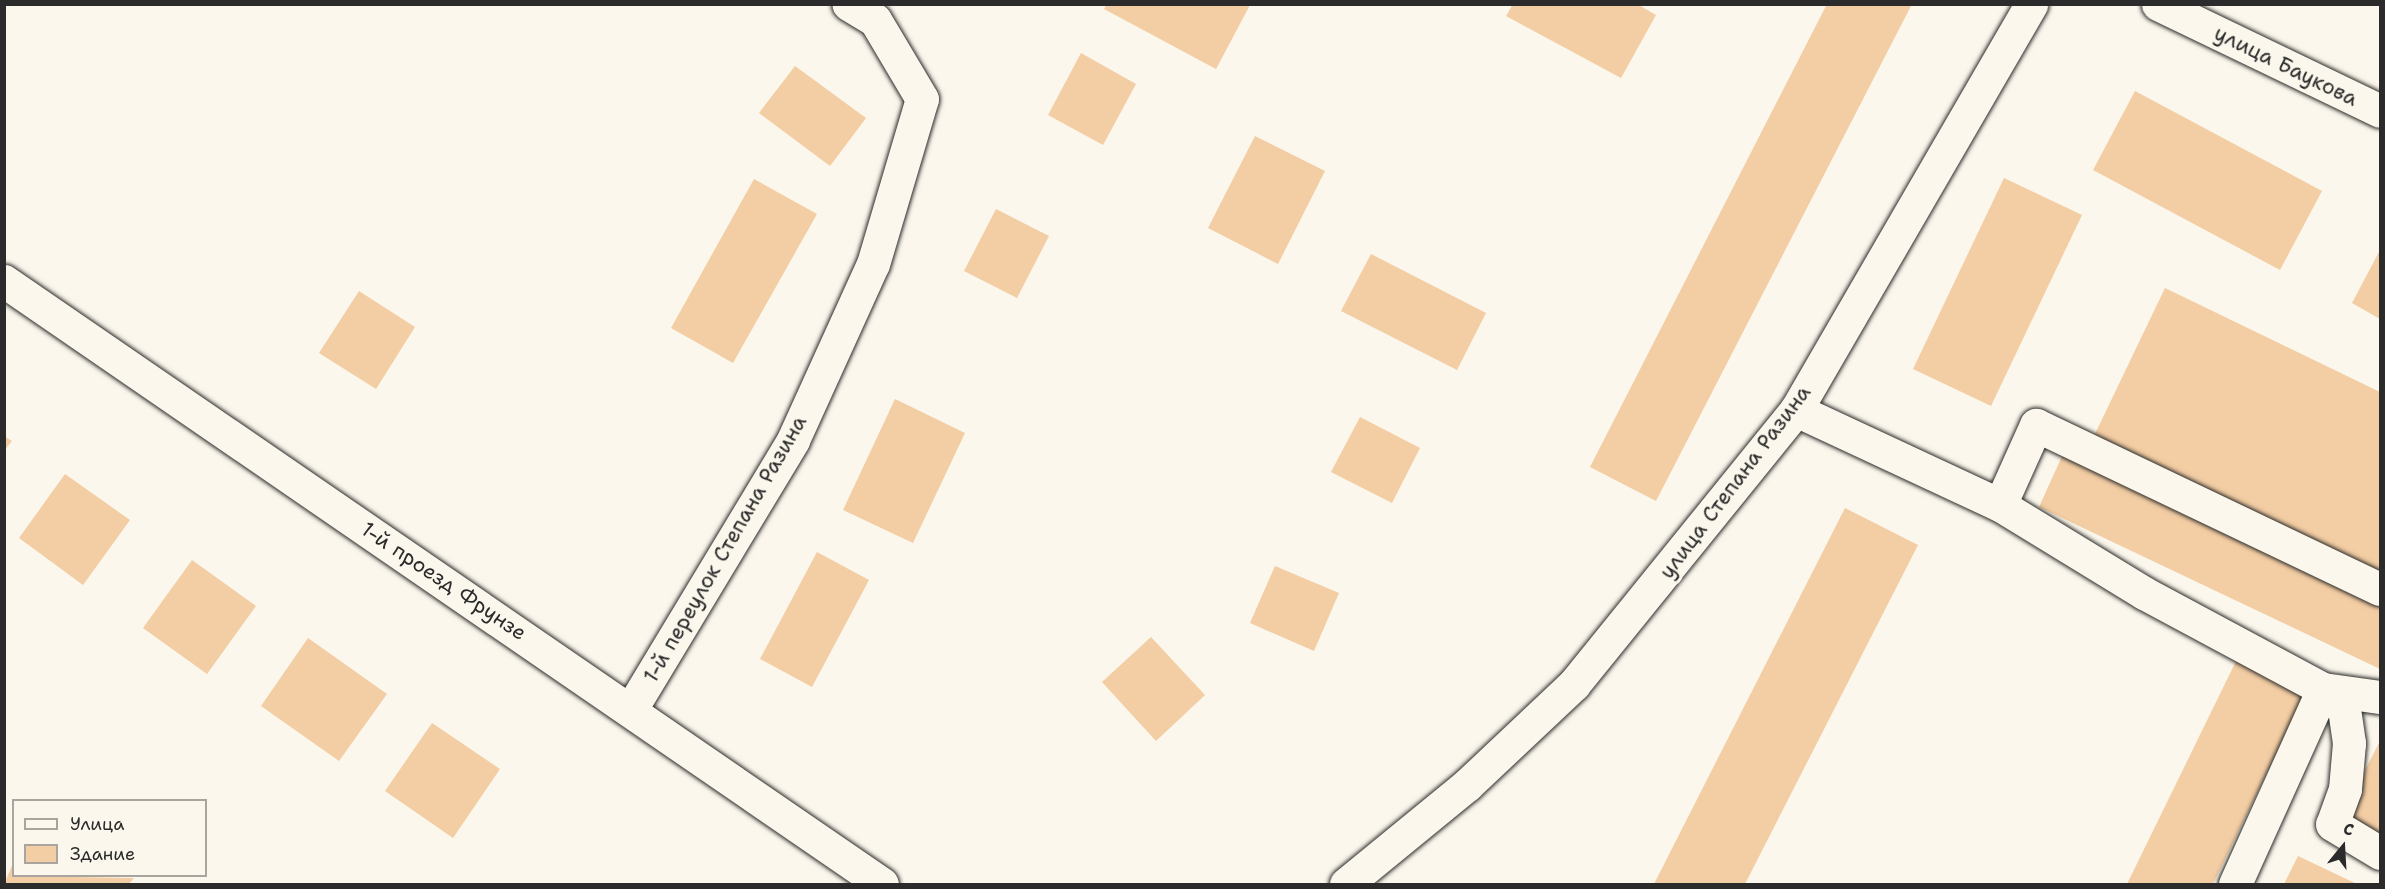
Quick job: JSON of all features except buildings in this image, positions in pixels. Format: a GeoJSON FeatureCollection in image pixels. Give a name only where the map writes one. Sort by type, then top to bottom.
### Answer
{"type":"FeatureCollection","features":[{"type":"Feature","properties":{"kind":"street","name":"1-й переулок Степана Разина"},"geometry":{"type":"LineString","coordinates":[[632,709],[793,440],[873,264],[922,99],[875,20],[848,4]]}},
{"type":"Feature","properties":{"kind":"street","name":"улица Степана Разина"},"geometry":{"type":"LineString","coordinates":[[1346,885],[1467,785],[1574,684],[1796,410],[2031,4]]}},
{"type":"Feature","properties":{"kind":"street","name":"улица Баукова"},"geometry":{"type":"LineString","coordinates":[[2158,4],[2380,111]]}},
{"type":"Feature","properties":{"kind":"street","name":"1-й проезд Фрунзе"},"geometry":{"type":"LineString","coordinates":[[4,281],[632,709],[882,885]]}},
{"type":"Feature","properties":{"kind":"street"},"geometry":{"type":"LineString","coordinates":[[1796,410],[2000,505],[2144,593],[2332,692],[2380,697]]}},
{"type":"Feature","properties":{"kind":"street"},"geometry":{"type":"LineString","coordinates":[[2000,505],[2036,425],[2380,589]]}},
{"type":"Feature","properties":{"kind":"street"},"geometry":{"type":"LineString","coordinates":[[2332,692],[2349,743],[2345,789],[2332,824],[2380,853]]}},
{"type":"Feature","properties":{"kind":"street"},"geometry":{"type":"LineString","coordinates":[[2235,885],[2332,692]]}}]}
